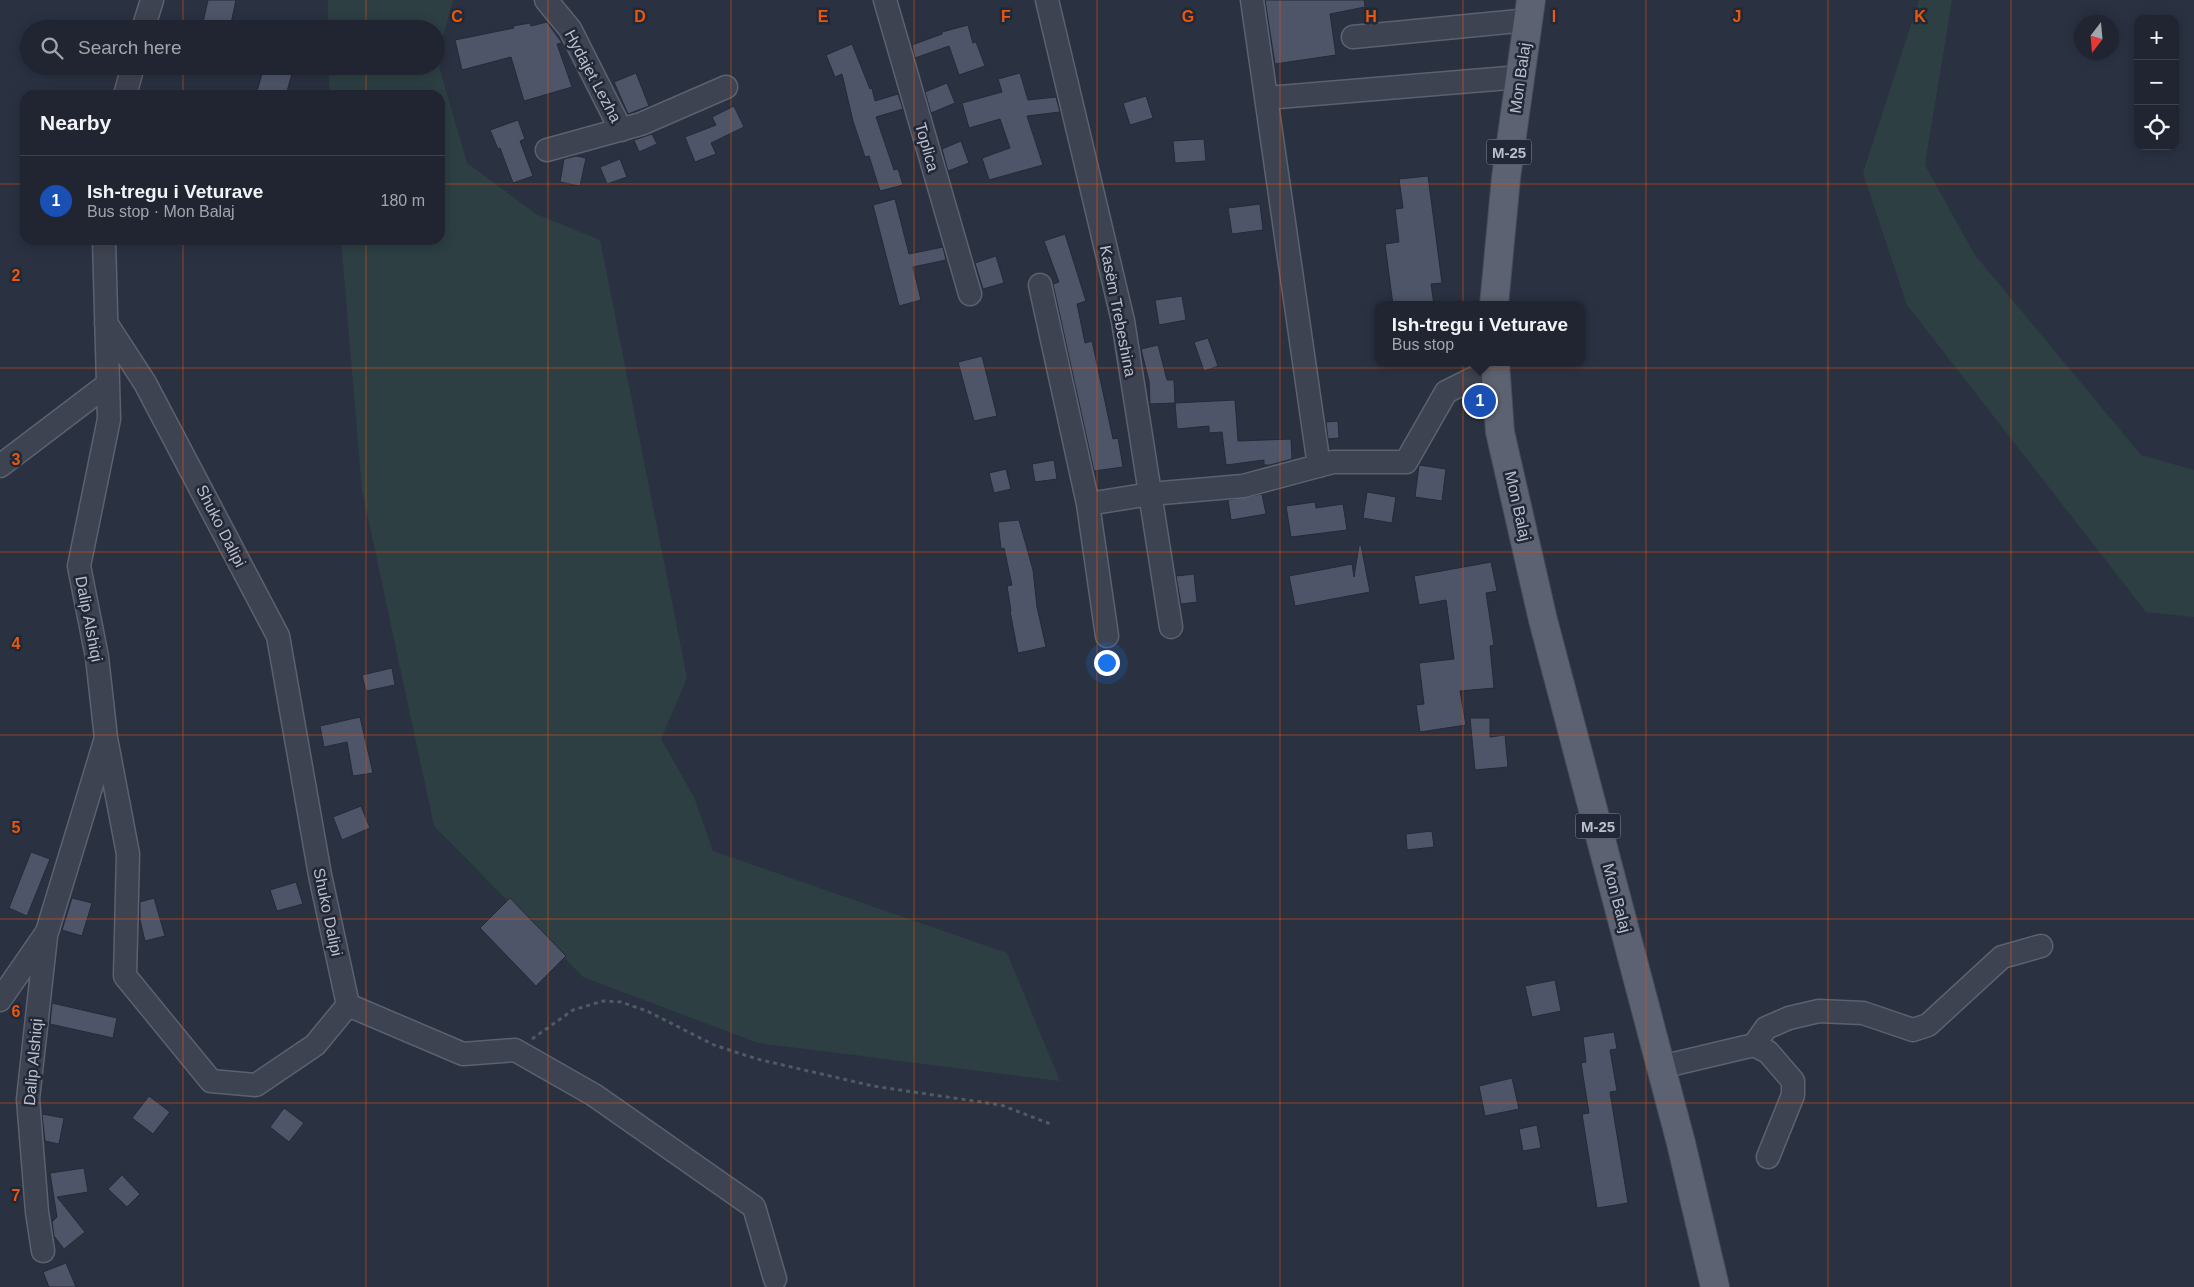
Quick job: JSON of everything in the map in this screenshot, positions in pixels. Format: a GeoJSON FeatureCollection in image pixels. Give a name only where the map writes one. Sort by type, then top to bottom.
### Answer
{"type":"FeatureCollection","features":[{"type":"Feature","properties":{"kind":"main road","name":"Mon Balaj"},"geometry":{"type":"LineString","coordinates":[[1494,301],[1506,178],[1529,10]]}},
{"type":"Feature","properties":{"kind":"main road","name":"Mon Balaj"},"geometry":{"type":"LineString","coordinates":[[1496,370],[1500,432],[1544,620],[1661,1067],[1715,1287]]}},
{"type":"Feature","properties":{"kind":"street"},"geometry":{"type":"LineString","coordinates":[[146,20],[152,0]]}},
{"type":"Feature","properties":{"kind":"street","name":"Hydajet Lezha"},"geometry":{"type":"LineString","coordinates":[[546,0],[570,29],[621,130]]}},
{"type":"Feature","properties":{"kind":"street","name":"Toplica"},"geometry":{"type":"LineString","coordinates":[[885,0],[970,294]]}},
{"type":"Feature","properties":{"kind":"street","name":"Kasëm Trebeshina"},"geometry":{"type":"LineString","coordinates":[[1047,0],[1123,321],[1170,627]]}},
{"type":"Feature","properties":{"kind":"street"},"geometry":{"type":"LineString","coordinates":[[1252,0],[1320,466]]}},
{"type":"Feature","properties":{"kind":"street"},"geometry":{"type":"LineString","coordinates":[[1353,37],[1529,10]]}},
{"type":"Feature","properties":{"kind":"street"},"geometry":{"type":"LineString","coordinates":[[126,90],[131,75]]}},
{"type":"Feature","properties":{"kind":"street"},"geometry":{"type":"LineString","coordinates":[[1266,98],[1520,77]]}},
{"type":"Feature","properties":{"kind":"street","name":"Hydajet Lezha"},"geometry":{"type":"LineString","coordinates":[[547,150],[641,124],[726,87]]}},
{"type":"Feature","properties":{"kind":"street","name":"Dalip Alshiqi"},"geometry":{"type":"LineString","coordinates":[[43,1251],[37,1212],[28,1099],[47,932],[106,738],[97,657],[79,566],[109,419],[104,245]]}},
{"type":"Feature","properties":{"kind":"street"},"geometry":{"type":"LineString","coordinates":[[1040,285],[1088,504],[1107,636]]}},
{"type":"Feature","properties":{"kind":"street","name":"Shuko Dalipi"},"geometry":{"type":"LineString","coordinates":[[106,323],[145,383],[278,636],[320,875],[348,1005]]}},
{"type":"Feature","properties":{"kind":"street"},"geometry":{"type":"LineString","coordinates":[[1088,504],[1150,494],[1243,486],[1320,466],[1346,462],[1406,462],[1446,392],[1474,378],[1485,379],[1496,370]]}},
{"type":"Feature","properties":{"kind":"street"},"geometry":{"type":"LineString","coordinates":[[0,466],[108,384]]}},
{"type":"Feature","properties":{"kind":"street"},"geometry":{"type":"LineString","coordinates":[[106,738],[128,854],[125,976],[211,1081],[256,1085],[315,1045],[348,1005],[463,1054],[514,1050],[594,1095],[754,1207],[775,1279]]}},
{"type":"Feature","properties":{"kind":"street","name":"Dalip Alshiqi"},"geometry":{"type":"LineString","coordinates":[[0,1000],[47,932]]}},
{"type":"Feature","properties":{"kind":"street"},"geometry":{"type":"LineString","coordinates":[[1754,1045],[1766,1028],[1789,1018],[1819,1011],[1863,1013],[1912,1030],[1928,1025],[2002,957],[2041,946]]}},
{"type":"Feature","properties":{"kind":"street"},"geometry":{"type":"LineString","coordinates":[[1661,1067],[1754,1045],[1768,1052],[1793,1081],[1794,1095],[1768,1157]]}},
{"type":"Feature","properties":{"kind":"path"},"geometry":{"type":"LineString","coordinates":[[514,1050],[574,1010],[604,1001],[621,1002],[647,1011],[714,1046],[756,1059],[874,1086],[1001,1106],[1053,1125]]}},
{"type":"Feature","properties":{"kind":"shaded area"},"geometry":{"type":"Polygon","coordinates":[[[328,0],[453,0],[445,30],[445,20],[328,20],[328,0]]]}},
{"type":"Feature","properties":{"kind":"shaded area"},"geometry":{"type":"Polygon","coordinates":[[[1919,0],[1952,0],[1925,165],[1975,255],[2141,455],[2194,470],[2194,617],[2146,612],[1907,305],[1863,173],[1919,0]]]}},
{"type":"Feature","properties":{"kind":"shaded area"},"geometry":{"type":"Polygon","coordinates":[[[329,75],[442,75],[467,163],[536,214],[600,240],[687,678],[661,739],[694,797],[713,851],[1007,953],[1060,1081],[758,1043],[583,977],[434,826],[362,490],[341,245],[445,245],[445,90],[330,90],[329,75]]]}},
{"type":"Feature","properties":{"kind":"building"},"geometry":{"type":"Polygon","coordinates":[[[208,0],[236,0],[232,20],[203,20],[208,0]]]}},
{"type":"Feature","properties":{"kind":"building"},"geometry":{"type":"Polygon","coordinates":[[[1265,0],[1364,0],[1365,7],[1330,14],[1336,55],[1275,64],[1265,0]]]}},
{"type":"Feature","properties":{"kind":"building"},"geometry":{"type":"Polygon","coordinates":[[[547,22],[562,43],[557,44],[572,87],[524,101],[511,57],[462,70],[455,40],[514,28],[513,26],[530,23],[531,26],[547,22]]]}},
{"type":"Feature","properties":{"kind":"building"},"geometry":{"type":"Polygon","coordinates":[[[968,25],[973,43],[976,42],[985,66],[959,75],[949,46],[915,58],[912,45],[942,34],[942,32],[968,25]]]}},
{"type":"Feature","properties":{"kind":"building"},"geometry":{"type":"Polygon","coordinates":[[[852,44],[870,89],[872,88],[875,101],[898,94],[903,109],[876,117],[894,170],[898,169],[903,185],[880,191],[869,156],[865,157],[853,121],[842,74],[835,77],[826,55],[852,44]]]}},
{"type":"Feature","properties":{"kind":"building"},"geometry":{"type":"Polygon","coordinates":[[[636,73],[649,106],[628,114],[614,82],[636,73]]]}},
{"type":"Feature","properties":{"kind":"building"},"geometry":{"type":"Polygon","coordinates":[[[1020,73],[1028,100],[1056,97],[1060,112],[1027,116],[1043,165],[989,180],[982,158],[1010,148],[1000,119],[969,128],[962,103],[1002,92],[998,79],[1020,73]]]}},
{"type":"Feature","properties":{"kind":"building"},"geometry":{"type":"Polygon","coordinates":[[[262,75],[292,75],[287,90],[257,90],[262,75]]]}},
{"type":"Feature","properties":{"kind":"building"},"geometry":{"type":"Polygon","coordinates":[[[947,83],[955,103],[931,113],[925,92],[947,83]]]}},
{"type":"Feature","properties":{"kind":"building"},"geometry":{"type":"Polygon","coordinates":[[[1146,96],[1153,118],[1130,125],[1123,103],[1146,96]]]}},
{"type":"Feature","properties":{"kind":"building"},"geometry":{"type":"Polygon","coordinates":[[[734,106],[744,127],[711,143],[716,154],[695,162],[685,137],[716,125],[712,117],[734,106]]]}},
{"type":"Feature","properties":{"kind":"building"},"geometry":{"type":"Polygon","coordinates":[[[518,120],[525,139],[520,141],[533,176],[513,183],[500,148],[498,149],[490,130],[518,120]]]}},
{"type":"Feature","properties":{"kind":"building"},"geometry":{"type":"Polygon","coordinates":[[[652,134],[657,144],[639,152],[634,140],[652,134]]]}},
{"type":"Feature","properties":{"kind":"building"},"geometry":{"type":"Polygon","coordinates":[[[1204,139],[1206,161],[1175,163],[1173,141],[1204,139]]]}},
{"type":"Feature","properties":{"kind":"building"},"geometry":{"type":"Polygon","coordinates":[[[961,141],[969,163],[948,171],[942,149],[961,141]]]}},
{"type":"Feature","properties":{"kind":"building"},"geometry":{"type":"Polygon","coordinates":[[[576,156],[586,158],[580,186],[560,182],[564,159],[576,156]]]}},
{"type":"Feature","properties":{"kind":"building"},"geometry":{"type":"Polygon","coordinates":[[[620,159],[627,177],[607,184],[600,167],[620,159]]]}},
{"type":"Feature","properties":{"kind":"building"},"geometry":{"type":"Polygon","coordinates":[[[1428,176],[1442,283],[1431,284],[1433,301],[1392,301],[1385,244],[1399,242],[1395,209],[1403,208],[1399,179],[1428,176]]]}},
{"type":"Feature","properties":{"kind":"building"},"geometry":{"type":"Polygon","coordinates":[[[895,199],[909,254],[943,247],[946,260],[913,267],[921,300],[899,306],[873,205],[895,199]]]}},
{"type":"Feature","properties":{"kind":"building"},"geometry":{"type":"Polygon","coordinates":[[[1260,204],[1263,230],[1232,234],[1228,208],[1260,204]]]}},
{"type":"Feature","properties":{"kind":"building"},"geometry":{"type":"Polygon","coordinates":[[[1065,234],[1086,301],[1077,304],[1085,343],[1092,341],[1113,439],[1118,438],[1123,467],[1094,471],[1053,284],[1059,282],[1044,241],[1065,234]]]}},
{"type":"Feature","properties":{"kind":"building"},"geometry":{"type":"Polygon","coordinates":[[[996,256],[1004,283],[983,289],[975,263],[996,256]]]}},
{"type":"Feature","properties":{"kind":"building"},"geometry":{"type":"Polygon","coordinates":[[[1182,296],[1186,320],[1159,325],[1155,300],[1182,296]]]}},
{"type":"Feature","properties":{"kind":"building"},"geometry":{"type":"Polygon","coordinates":[[[1208,338],[1218,366],[1204,371],[1194,342],[1208,338]]]}},
{"type":"Feature","properties":{"kind":"building"},"geometry":{"type":"Polygon","coordinates":[[[1158,345],[1167,380],[1174,380],[1175,403],[1150,404],[1149,381],[1141,349],[1158,345]]]}},
{"type":"Feature","properties":{"kind":"building"},"geometry":{"type":"Polygon","coordinates":[[[982,356],[997,416],[974,421],[958,362],[982,356]]]}},
{"type":"Feature","properties":{"kind":"building"},"geometry":{"type":"Polygon","coordinates":[[[1235,400],[1238,441],[1291,439],[1292,459],[1270,465],[1264,465],[1264,460],[1226,465],[1222,432],[1209,433],[1209,426],[1177,429],[1175,403],[1235,400]]]}},
{"type":"Feature","properties":{"kind":"building"},"geometry":{"type":"Polygon","coordinates":[[[1338,421],[1339,438],[1328,439],[1326,422],[1338,421]]]}},
{"type":"Feature","properties":{"kind":"building"},"geometry":{"type":"Polygon","coordinates":[[[1054,460],[1057,479],[1035,482],[1032,464],[1054,460]]]}},
{"type":"Feature","properties":{"kind":"building"},"geometry":{"type":"Polygon","coordinates":[[[1419,465],[1446,469],[1442,501],[1415,497],[1419,465]]]}},
{"type":"Feature","properties":{"kind":"building"},"geometry":{"type":"Polygon","coordinates":[[[1006,469],[1011,489],[994,493],[989,473],[1006,469]]]}},
{"type":"Feature","properties":{"kind":"building"},"geometry":{"type":"Polygon","coordinates":[[[1367,492],[1396,497],[1392,523],[1363,518],[1367,492]]]}},
{"type":"Feature","properties":{"kind":"building"},"geometry":{"type":"Polygon","coordinates":[[[1262,494],[1266,514],[1231,520],[1228,500],[1262,494]]]}},
{"type":"Feature","properties":{"kind":"building"},"geometry":{"type":"Polygon","coordinates":[[[1315,502],[1316,508],[1343,504],[1347,530],[1291,537],[1286,506],[1315,502]]]}},
{"type":"Feature","properties":{"kind":"building"},"geometry":{"type":"Polygon","coordinates":[[[1019,520],[1033,570],[1037,607],[1046,647],[1018,653],[1007,586],[1012,585],[1004,548],[1001,549],[998,522],[1019,520]]]}},
{"type":"Feature","properties":{"kind":"building"},"geometry":{"type":"Polygon","coordinates":[[[1359,545],[1361,545],[1370,592],[1295,606],[1289,576],[1352,564],[1354,577],[1359,545]]]}},
{"type":"Feature","properties":{"kind":"building"},"geometry":{"type":"Polygon","coordinates":[[[1491,562],[1497,591],[1486,593],[1494,645],[1490,646],[1494,688],[1460,691],[1466,725],[1420,732],[1416,705],[1424,704],[1419,663],[1454,659],[1446,600],[1419,605],[1414,576],[1491,562]]]}},
{"type":"Feature","properties":{"kind":"building"},"geometry":{"type":"Polygon","coordinates":[[[1194,574],[1197,602],[1181,604],[1176,576],[1194,574]]]}},
{"type":"Feature","properties":{"kind":"building"},"geometry":{"type":"Polygon","coordinates":[[[392,668],[395,685],[366,691],[362,675],[392,668]]]}},
{"type":"Feature","properties":{"kind":"building"},"geometry":{"type":"Polygon","coordinates":[[[360,717],[373,773],[353,776],[347,742],[324,747],[320,726],[360,717]]]}},
{"type":"Feature","properties":{"kind":"building"},"geometry":{"type":"Polygon","coordinates":[[[1470,718],[1490,718],[1490,737],[1505,735],[1508,767],[1475,770],[1470,718]]]}},
{"type":"Feature","properties":{"kind":"building"},"geometry":{"type":"Polygon","coordinates":[[[361,806],[370,828],[342,840],[333,817],[361,806]]]}},
{"type":"Feature","properties":{"kind":"building"},"geometry":{"type":"Polygon","coordinates":[[[1432,831],[1434,847],[1407,850],[1406,834],[1432,831]]]}},
{"type":"Feature","properties":{"kind":"building"},"geometry":{"type":"Polygon","coordinates":[[[31,852],[50,859],[27,916],[9,908],[31,852]]]}},
{"type":"Feature","properties":{"kind":"building"},"geometry":{"type":"Polygon","coordinates":[[[296,882],[303,904],[277,911],[270,890],[296,882]]]}},
{"type":"Feature","properties":{"kind":"building"},"geometry":{"type":"Polygon","coordinates":[[[72,898],[92,903],[82,936],[62,930],[72,898]]]}},
{"type":"Feature","properties":{"kind":"building"},"geometry":{"type":"Polygon","coordinates":[[[154,898],[165,936],[145,941],[140,920],[140,902],[154,898]]]}},
{"type":"Feature","properties":{"kind":"building"},"geometry":{"type":"Polygon","coordinates":[[[510,898],[566,956],[536,986],[480,928],[510,898]]]}},
{"type":"Feature","properties":{"kind":"building"},"geometry":{"type":"Polygon","coordinates":[[[1555,980],[1561,1011],[1532,1017],[1525,986],[1555,980]]]}},
{"type":"Feature","properties":{"kind":"building"},"geometry":{"type":"Polygon","coordinates":[[[52,1003],[117,1018],[113,1038],[50,1024],[52,1003]]]}},
{"type":"Feature","properties":{"kind":"building"},"geometry":{"type":"Polygon","coordinates":[[[1614,1032],[1617,1049],[1610,1050],[1617,1091],[1610,1092],[1628,1203],[1597,1208],[1582,1114],[1589,1113],[1581,1063],[1586,1062],[1583,1037],[1614,1032]]]}},
{"type":"Feature","properties":{"kind":"building"},"geometry":{"type":"Polygon","coordinates":[[[1512,1078],[1519,1109],[1485,1116],[1479,1086],[1512,1078]]]}},
{"type":"Feature","properties":{"kind":"building"},"geometry":{"type":"Polygon","coordinates":[[[149,1096],[170,1112],[153,1134],[132,1118],[149,1096]]]}},
{"type":"Feature","properties":{"kind":"building"},"geometry":{"type":"Polygon","coordinates":[[[284,1108],[304,1123],[289,1142],[270,1127],[284,1108]]]}},
{"type":"Feature","properties":{"kind":"building"},"geometry":{"type":"Polygon","coordinates":[[[42,1114],[64,1118],[59,1144],[45,1141],[42,1114]]]}},
{"type":"Feature","properties":{"kind":"building"},"geometry":{"type":"Polygon","coordinates":[[[1537,1125],[1541,1148],[1523,1151],[1519,1129],[1537,1125]]]}},
{"type":"Feature","properties":{"kind":"building"},"geometry":{"type":"Polygon","coordinates":[[[84,1168],[88,1192],[57,1197],[85,1232],[64,1249],[54,1236],[52,1222],[57,1217],[50,1173],[84,1168]]]}},
{"type":"Feature","properties":{"kind":"building"},"geometry":{"type":"Polygon","coordinates":[[[122,1175],[140,1194],[127,1207],[108,1189],[122,1175]]]}},
{"type":"Feature","properties":{"kind":"building"},"geometry":{"type":"Polygon","coordinates":[[[66,1263],[76,1287],[49,1287],[43,1272],[66,1263]]]}},
{"type":"Feature","properties":{"kind":"place","name":"Ish-tregu i Veturave"},"geometry":{"type":"Point","coordinates":[1480,401]}}]}
